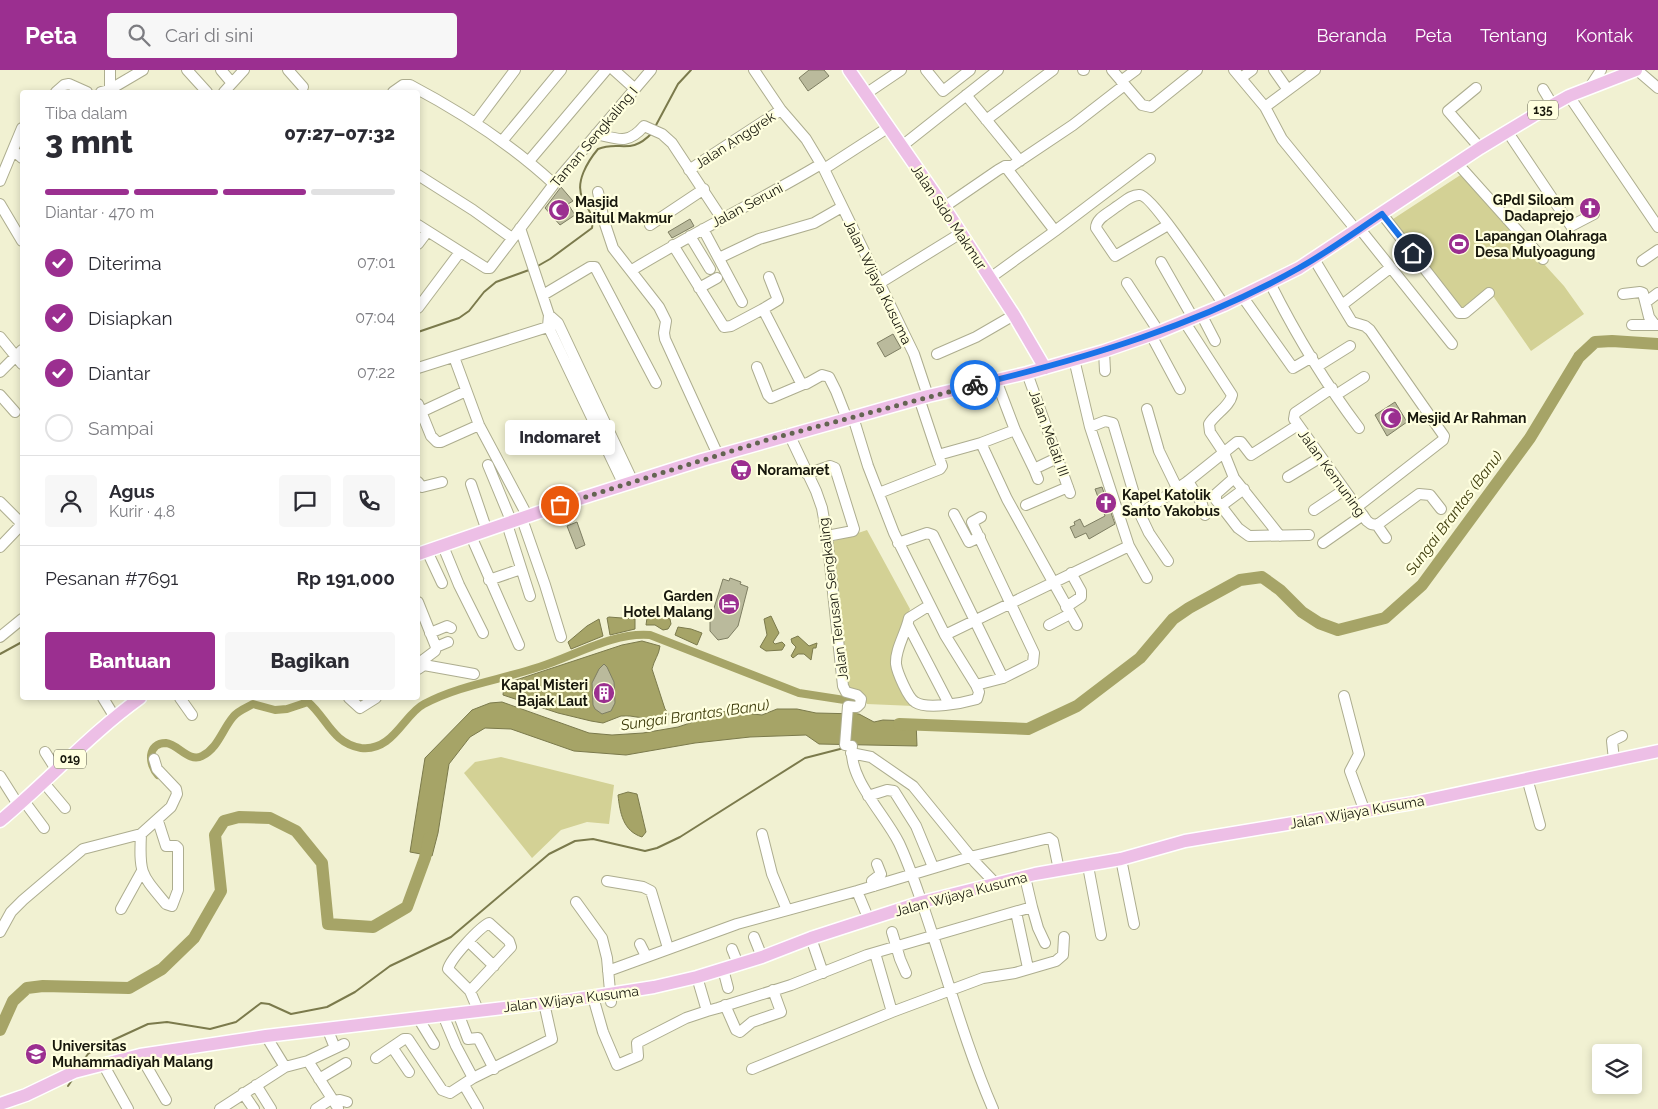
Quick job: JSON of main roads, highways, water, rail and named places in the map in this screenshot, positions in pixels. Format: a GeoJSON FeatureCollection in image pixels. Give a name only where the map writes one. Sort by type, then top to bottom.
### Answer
{"type":"FeatureCollection","features":[{"type":"Feature","properties":{"kind":"main road","name":"Jalan Sido Makmur"},"geometry":{"type":"LineString","coordinates":[[849,70],[867,93],[944,207],[1014,314],[1045,368]]}},
{"type":"Feature","properties":{"kind":"main road","name":"135"},"geometry":{"type":"LineString","coordinates":[[1045,368],[1104,351],[1155,333],[1224,305],[1270,283],[1314,259],[1480,148],[1552,104],[1590,86],[1637,70]]}},
{"type":"Feature","properties":{"kind":"main road"},"geometry":{"type":"LineString","coordinates":[[422,553],[718,455],[923,397],[1045,368]]}},
{"type":"Feature","properties":{"kind":"main road","name":"019"},"geometry":{"type":"LineString","coordinates":[[0,821],[57,771],[114,716],[137,700]]}},
{"type":"Feature","properties":{"kind":"main road","name":"Jalan Wijaya Kusuma"},"geometry":{"type":"LineString","coordinates":[[4,1103],[77,1071],[140,1055],[327,1028],[422,1024],[443,1015],[478,1010],[593,997],[610,998],[697,977],[762,957],[811,938],[922,902],[1059,870],[1121,859],[1185,841],[1365,812],[1658,752]]}},
{"type":"Feature","properties":{"kind":"waterway"},"geometry":{"type":"LineString","coordinates":[[655,127],[678,84],[691,70]]}},
{"type":"Feature","properties":{"kind":"waterway"},"geometry":{"type":"LineString","coordinates":[[536,267],[592,228],[591,216],[583,199],[580,186],[583,172],[598,149],[613,146],[631,146],[644,140],[652,133]]}},
{"type":"Feature","properties":{"kind":"waterway"},"geometry":{"type":"LineString","coordinates":[[420,331],[459,318],[469,311],[484,292],[496,282],[529,270]]}},
{"type":"Feature","properties":{"kind":"waterway","name":"Sungai Brantas (Banu)"},"geometry":{"type":"LineString","coordinates":[[899,724],[1028,729],[1077,706],[1140,658],[1173,619],[1240,580],[1262,577],[1280,590],[1302,612],[1319,623],[1338,630],[1385,618],[1422,585],[1530,438],[1579,357],[1595,342],[1612,341],[1658,344]]}},
{"type":"Feature","properties":{"kind":"waterway"},"geometry":{"type":"LineString","coordinates":[[158,775],[151,760],[152,750],[155,746],[166,743],[193,757],[202,756],[216,744],[235,715],[253,704],[275,710],[287,709],[308,702],[343,741],[361,748],[372,748],[390,738],[417,709],[438,697],[466,687],[524,672],[608,641],[636,635],[650,635],[799,693],[851,701],[854,704],[853,723]]}},
{"type":"Feature","properties":{"kind":"waterway"},"geometry":{"type":"LineString","coordinates":[[0,654],[20,643]]}},
{"type":"Feature","properties":{"kind":"waterway"},"geometry":{"type":"LineString","coordinates":[[79,1066],[88,1054],[98,1047],[148,1024],[167,1022],[210,1029],[236,1022],[261,1003],[269,1004],[291,1014],[327,1007],[355,992],[390,966],[451,937],[549,854],[575,841],[593,839],[645,851],[657,848],[680,837],[805,758],[844,748]]}},
{"type":"Feature","properties":{"kind":"waterway","name":"Sungai Brantas (Banu)"},"geometry":{"type":"LineString","coordinates":[[0,1030],[13,1001],[27,988],[43,986],[129,988],[162,969],[194,938],[221,891],[215,835],[224,821],[239,817],[270,818],[296,831],[322,863],[328,924],[373,927],[407,907],[425,858],[429,838]]}},
{"type":"Feature","properties":{"kind":"waterway"},"geometry":{"type":"LineString","coordinates":[[68,1086],[74,1077]]}},
{"type":"Feature","properties":{"kind":"place","name":"GPdI Siloam Dadaprejo"},"geometry":{"type":"Point","coordinates":[1590,208]}},
{"type":"Feature","properties":{"kind":"place","name":"Masjid Baitul Makmur"},"geometry":{"type":"Point","coordinates":[559,210]}},
{"type":"Feature","properties":{"kind":"place","name":"Lapangan Olahraga Desa Mulyoagung"},"geometry":{"type":"Point","coordinates":[1459,244]}},
{"type":"Feature","properties":{"kind":"place","name":"Mesjid Ar Rahman"},"geometry":{"type":"Point","coordinates":[1391,418]}},
{"type":"Feature","properties":{"kind":"place","name":"Noramaret"},"geometry":{"type":"Point","coordinates":[741,470]}},
{"type":"Feature","properties":{"kind":"place","name":"Kapel Katolik Santo Yakobus"},"geometry":{"type":"Point","coordinates":[1106,503]}},
{"type":"Feature","properties":{"kind":"place","name":"Indomaret"},"geometry":{"type":"Point","coordinates":[560,505]}},
{"type":"Feature","properties":{"kind":"place","name":"Garden Hotel Malang"},"geometry":{"type":"Point","coordinates":[729,604]}},
{"type":"Feature","properties":{"kind":"place","name":"Kapal Misteri Bajak Laut"},"geometry":{"type":"Point","coordinates":[604,693]}},
{"type":"Feature","properties":{"kind":"place","name":"Universitas Muhammadiyah Malang"},"geometry":{"type":"Point","coordinates":[36,1054]}}]}
